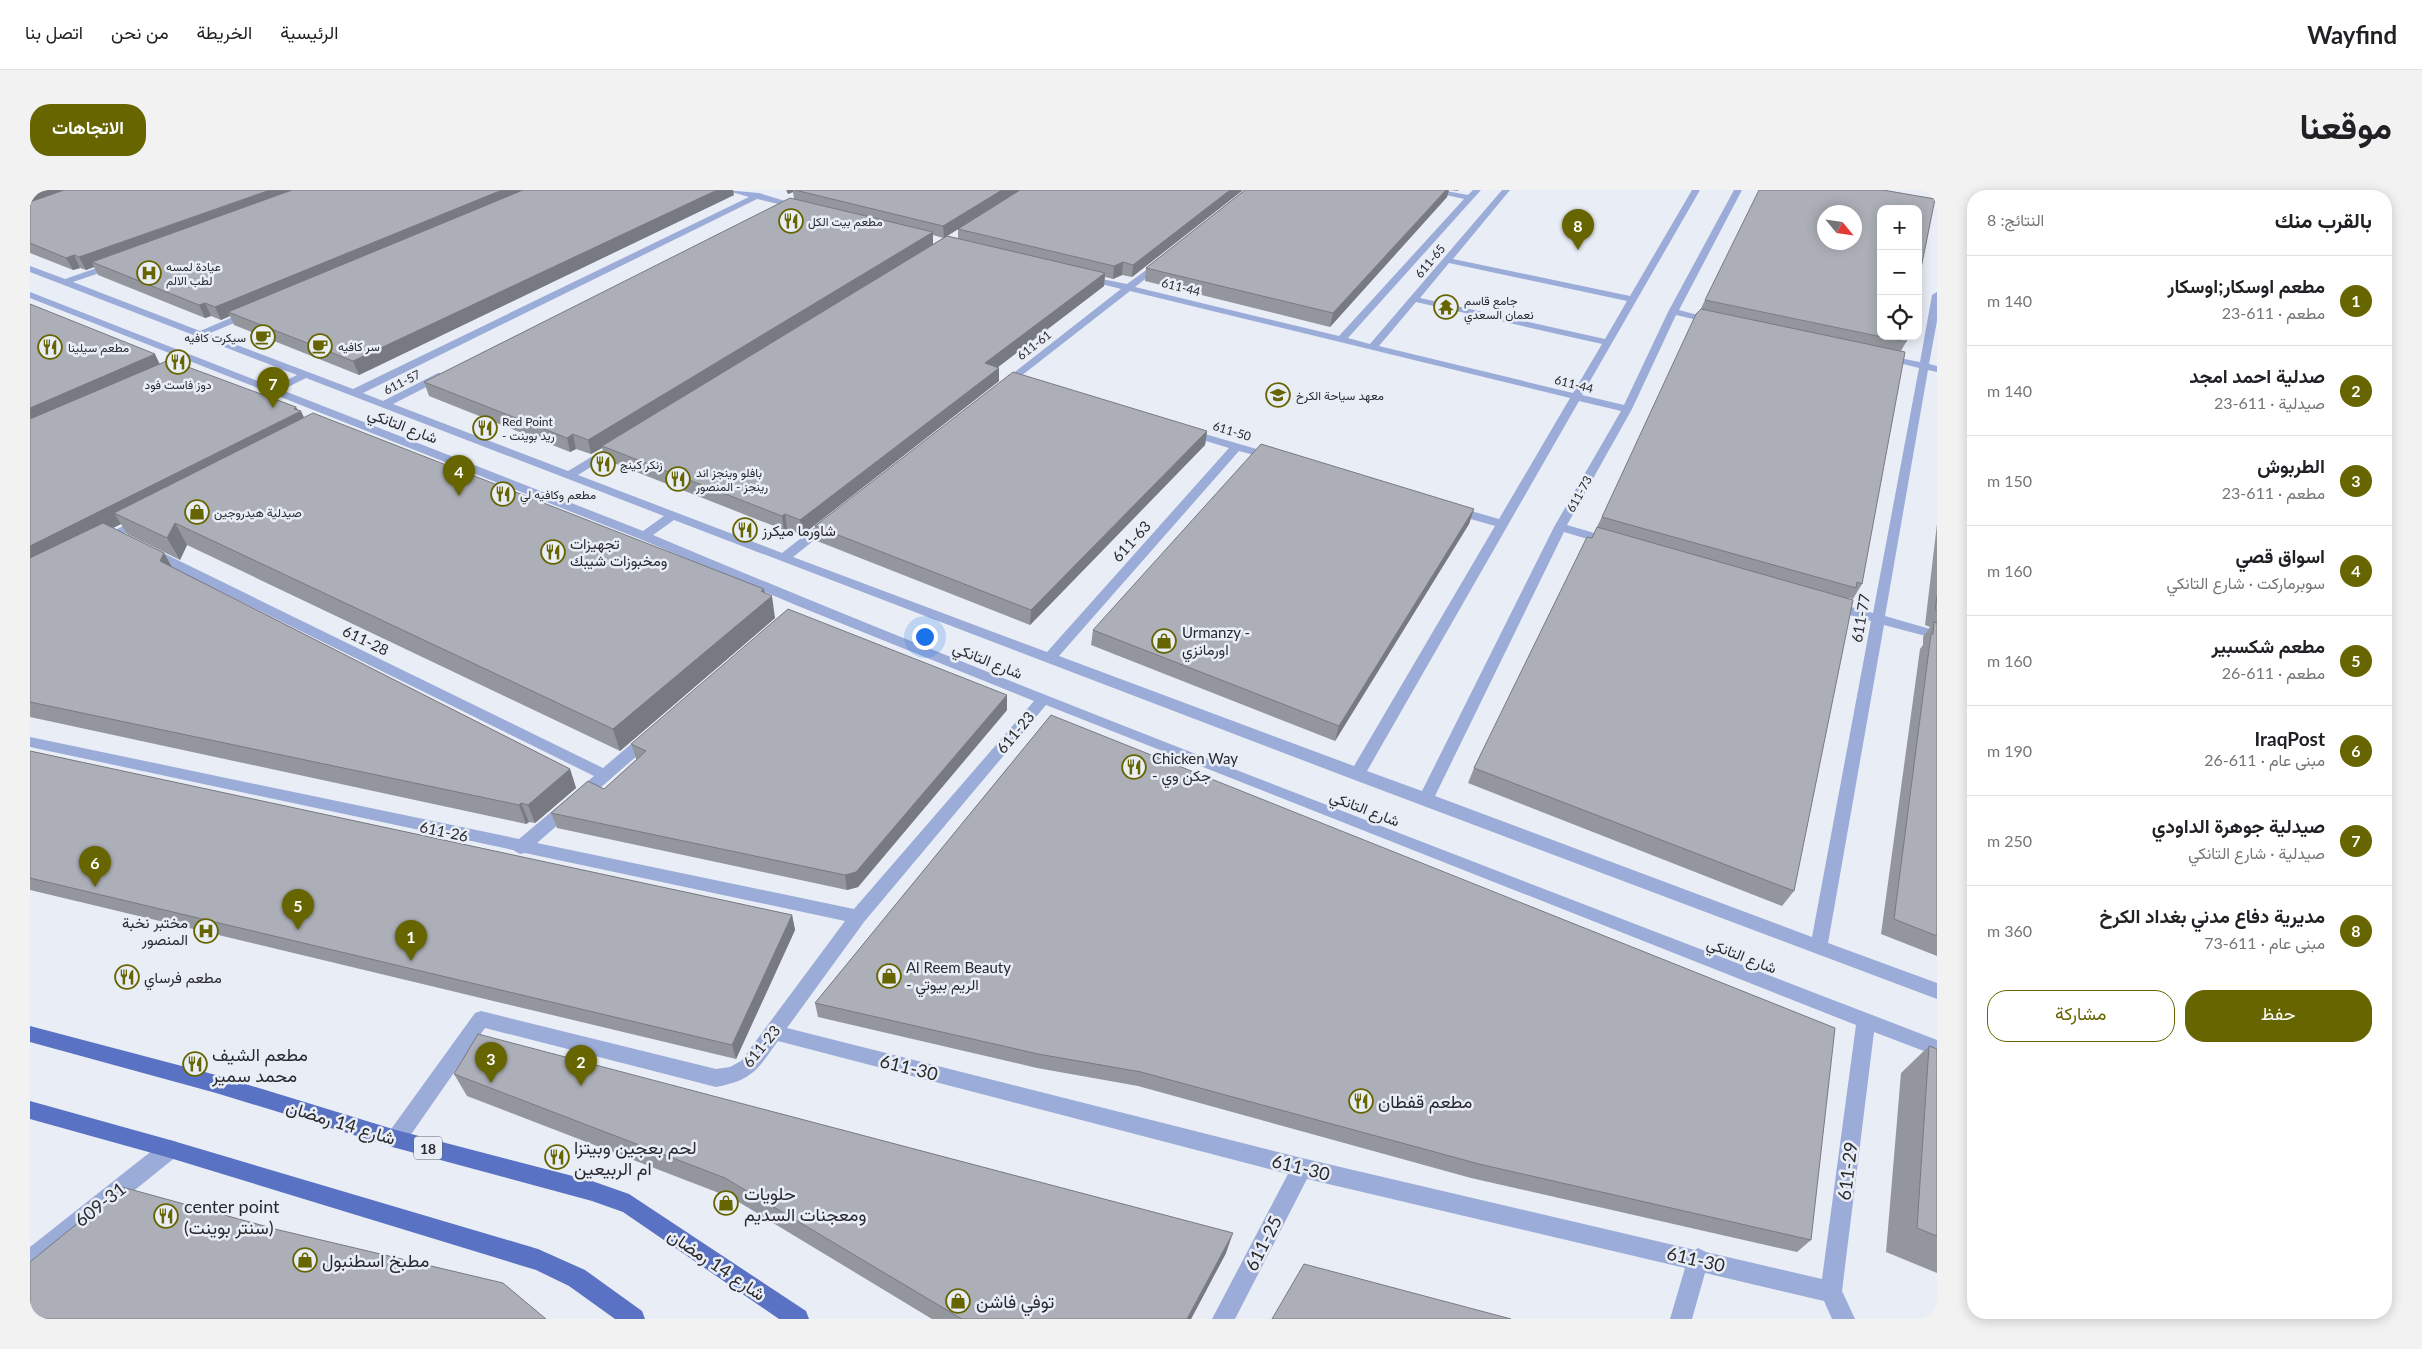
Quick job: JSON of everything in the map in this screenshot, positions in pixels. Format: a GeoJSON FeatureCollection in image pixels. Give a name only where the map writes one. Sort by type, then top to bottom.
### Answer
{"type":"FeatureCollection","features":[{"type":"Feature","properties":{"kind":"main road","name":"شارع 14 رمضان"},"geometry":{"type":"LineString","coordinates":[[30,1034],[216,1084],[396,1139],[592,1191],[629,1204],[798,1319]]}},
{"type":"Feature","properties":{"kind":"main road"},"geometry":{"type":"LineString","coordinates":[[30,1110],[170,1149],[538,1260],[576,1278],[634,1319]]}},
{"type":"Feature","properties":{"kind":"street"},"geometry":{"type":"LineString","coordinates":[[729,190],[810,210]]}},
{"type":"Feature","properties":{"kind":"street","name":"611-57"},"geometry":{"type":"LineString","coordinates":[[354,393],[770,190]]}},
{"type":"Feature","properties":{"kind":"street"},"geometry":{"type":"LineString","coordinates":[[1428,190],[1470,198]]}},
{"type":"Feature","properties":{"kind":"street","name":"611-65"},"geometry":{"type":"LineString","coordinates":[[1341,340],[1477,190]]}},
{"type":"Feature","properties":{"kind":"street","name":"611-65"},"geometry":{"type":"LineString","coordinates":[[1372,348],[1506,190]]}},
{"type":"Feature","properties":{"kind":"street"},"geometry":{"type":"LineString","coordinates":[[1357,774],[1696,190]]}},
{"type":"Feature","properties":{"kind":"street","name":"611-73"},"geometry":{"type":"LineString","coordinates":[[1424,800],[1560,527],[1626,409],[1673,312],[1738,190]]}},
{"type":"Feature","properties":{"kind":"street"},"geometry":{"type":"LineString","coordinates":[[764,212],[798,194]]}},
{"type":"Feature","properties":{"kind":"street","name":"611-61"},"geometry":{"type":"LineString","coordinates":[[996,391],[1168,257]]}},
{"type":"Feature","properties":{"kind":"street"},"geometry":{"type":"LineString","coordinates":[[1447,260],[1633,300]]}},
{"type":"Feature","properties":{"kind":"street"},"geometry":{"type":"LineString","coordinates":[[66,282],[121,263]]}},
{"type":"Feature","properties":{"kind":"street","name":"شارع التانكي"},"geometry":{"type":"LineString","coordinates":[[30,269],[784,558],[1424,800],[1937,991]]}},
{"type":"Feature","properties":{"kind":"street","name":"611-44"},"geometry":{"type":"LineString","coordinates":[[1072,274],[1626,409]]}},
{"type":"Feature","properties":{"kind":"street","name":"611-77"},"geometry":{"type":"LineString","coordinates":[[1818,947],[1937,294]]}},
{"type":"Feature","properties":{"kind":"street","name":"شارع التانكي"},"geometry":{"type":"LineString","coordinates":[[30,295],[644,536],[803,603],[1042,699],[1937,1048]]}},
{"type":"Feature","properties":{"kind":"street"},"geometry":{"type":"LineString","coordinates":[[1414,298],[1608,344]]}},
{"type":"Feature","properties":{"kind":"street"},"geometry":{"type":"LineString","coordinates":[[30,307],[46,301]]}},
{"type":"Feature","properties":{"kind":"street"},"geometry":{"type":"LineString","coordinates":[[200,334],[263,307]]}},
{"type":"Feature","properties":{"kind":"street"},"geometry":{"type":"LineString","coordinates":[[1673,312],[1721,323]]}},
{"type":"Feature","properties":{"kind":"street"},"geometry":{"type":"LineString","coordinates":[[1875,356],[1937,370]]}},
{"type":"Feature","properties":{"kind":"street"},"geometry":{"type":"LineString","coordinates":[[181,369],[198,361]]}},
{"type":"Feature","properties":{"kind":"street","name":"611-57"},"geometry":{"type":"LineString","coordinates":[[384,405],[454,369]]}},
{"type":"Feature","properties":{"kind":"street"},"geometry":{"type":"LineString","coordinates":[[272,391],[304,375]]}},
{"type":"Feature","properties":{"kind":"street"},"geometry":{"type":"LineString","coordinates":[[1011,379],[1030,384]]}},
{"type":"Feature","properties":{"kind":"street"},"geometry":{"type":"LineString","coordinates":[[322,427],[340,418]]}},
{"type":"Feature","properties":{"kind":"street","name":"611-50"},"geometry":{"type":"LineString","coordinates":[[1180,430],[1282,460]]}},
{"type":"Feature","properties":{"kind":"street"},"geometry":{"type":"LineString","coordinates":[[570,475],[629,439]]}},
{"type":"Feature","properties":{"kind":"street","name":"611-63"},"geometry":{"type":"LineString","coordinates":[[1050,657],[1236,447]]}},
{"type":"Feature","properties":{"kind":"street"},"geometry":{"type":"LineString","coordinates":[[1439,505],[1503,524]]}},
{"type":"Feature","properties":{"kind":"street"},"geometry":{"type":"LineString","coordinates":[[89,547],[157,512]]}},
{"type":"Feature","properties":{"kind":"street"},"geometry":{"type":"LineString","coordinates":[[784,558],[839,514]]}},
{"type":"Feature","properties":{"kind":"street"},"geometry":{"type":"LineString","coordinates":[[644,536],[674,515]]}},
{"type":"Feature","properties":{"kind":"street"},"geometry":{"type":"LineString","coordinates":[[1560,527],[1627,547]]}},
{"type":"Feature","properties":{"kind":"street","name":"611-28"},"geometry":{"type":"LineString","coordinates":[[114,534],[605,775]]}},
{"type":"Feature","properties":{"kind":"street"},"geometry":{"type":"LineString","coordinates":[[1819,602],[1937,635]]}},
{"type":"Feature","properties":{"kind":"street"},"geometry":{"type":"LineString","coordinates":[[789,616],[803,603]]}},
{"type":"Feature","properties":{"kind":"street","name":"611-23"},"geometry":{"type":"LineString","coordinates":[[396,1139],[481,1019],[716,1078],[734,1075],[748,1067],[858,917],[1042,699]]}},
{"type":"Feature","properties":{"kind":"street"},"geometry":{"type":"LineString","coordinates":[[520,848],[664,724]]}},
{"type":"Feature","properties":{"kind":"street","name":"611-26"},"geometry":{"type":"LineString","coordinates":[[30,742],[520,848],[858,917]]}},
{"type":"Feature","properties":{"kind":"street","name":"611-29"},"geometry":{"type":"LineString","coordinates":[[1831,1292],[1866,1021]]}},
{"type":"Feature","properties":{"kind":"street","name":"611-30"},"geometry":{"type":"LineString","coordinates":[[773,1032],[1302,1168],[1698,1259],[1831,1292]]}},
{"type":"Feature","properties":{"kind":"street","name":"609-31"},"geometry":{"type":"LineString","coordinates":[[30,1260],[170,1149]]}},
{"type":"Feature","properties":{"kind":"street","name":"611-25"},"geometry":{"type":"LineString","coordinates":[[1223,1319],[1302,1168]]}},
{"type":"Feature","properties":{"kind":"street"},"geometry":{"type":"LineString","coordinates":[[1681,1319],[1698,1259]]}},
{"type":"Feature","properties":{"kind":"street"},"geometry":{"type":"LineString","coordinates":[[1831,1292],[1844,1319]]}},
{"type":"Feature","properties":{"kind":"building"},"geometry":{"type":"Polygon","coordinates":[[[64,190],[270,190],[79,257],[74,255],[66,258],[30,243],[30,202],[64,190]]]}},
{"type":"Feature","properties":{"kind":"building"},"geometry":{"type":"Polygon","coordinates":[[[292,190],[502,190],[215,307],[205,303],[199,305],[92,262],[292,190]]]}},
{"type":"Feature","properties":{"kind":"building"},"geometry":{"type":"Polygon","coordinates":[[[523,190],[717,190],[353,361],[228,312],[523,190]]]}},
{"type":"Feature","properties":{"kind":"building"},"geometry":{"type":"Polygon","coordinates":[[[795,190],[1002,190],[943,226],[795,190]]]}},
{"type":"Feature","properties":{"kind":"building"},"geometry":{"type":"Polygon","coordinates":[[[1020,190],[1230,190],[1133,265],[1123,262],[1114,266],[958,229],[1020,190]]]}},
{"type":"Feature","properties":{"kind":"building"},"geometry":{"type":"Polygon","coordinates":[[[1245,190],[1446,190],[1333,313],[1146,268],[1245,190]]]}},
{"type":"Feature","properties":{"kind":"building"},"geometry":{"type":"Polygon","coordinates":[[[1759,190],[1883,190],[1935,199],[1922,263],[1922,205],[1877,205],[1877,336],[1705,300],[1759,190]]]}},
{"type":"Feature","properties":{"kind":"building"},"geometry":{"type":"Polygon","coordinates":[[[790,198],[933,232],[588,440],[573,434],[567,438],[424,382],[790,198]]]}},
{"type":"Feature","properties":{"kind":"building"},"geometry":{"type":"Polygon","coordinates":[[[947,236],[1105,273],[985,363],[999,368],[800,520],[785,514],[782,516],[602,446],[947,236]]]}},
{"type":"Feature","properties":{"kind":"building"},"geometry":{"type":"Polygon","coordinates":[[[30,304],[155,354],[30,408],[30,304]]]}},
{"type":"Feature","properties":{"kind":"building"},"geometry":{"type":"Polygon","coordinates":[[[1701,309],[1905,352],[1862,584],[1857,582],[1856,588],[1602,517],[1696,314],[1701,309]]]}},
{"type":"Feature","properties":{"kind":"building"},"geometry":{"type":"Polygon","coordinates":[[[169,360],[296,407],[294,409],[301,411],[30,546],[30,419],[169,360]]]}},
{"type":"Feature","properties":{"kind":"building"},"geometry":{"type":"Polygon","coordinates":[[[1013,372],[1207,431],[1031,610],[815,526],[1013,372]]]}},
{"type":"Feature","properties":{"kind":"building"},"geometry":{"type":"Polygon","coordinates":[[[313,413],[764,589],[761,591],[772,596],[613,729],[175,523],[167,538],[114,513],[313,413]]]}},
{"type":"Feature","properties":{"kind":"building"},"geometry":{"type":"Polygon","coordinates":[[[1261,444],[1474,509],[1339,726],[1093,630],[1261,444]]]}},
{"type":"Feature","properties":{"kind":"building"},"geometry":{"type":"Polygon","coordinates":[[[103,523],[164,553],[160,561],[570,769],[528,805],[521,803],[519,805],[30,702],[30,558],[103,523]]]}},
{"type":"Feature","properties":{"kind":"building"},"geometry":{"type":"Polygon","coordinates":[[[1597,527],[1853,600],[1794,891],[1474,768],[1587,537],[1592,538],[1597,527]]]}},
{"type":"Feature","properties":{"kind":"building"},"geometry":{"type":"Polygon","coordinates":[[[788,609],[1007,695],[856,872],[845,875],[551,813],[588,781],[604,789],[646,751],[631,744],[788,609]]]}},
{"type":"Feature","properties":{"kind":"building"},"geometry":{"type":"Polygon","coordinates":[[[1934,622],[1937,623],[1937,936],[1894,919],[1934,622]]]}},
{"type":"Feature","properties":{"kind":"building"},"geometry":{"type":"Polygon","coordinates":[[[1051,715],[1835,1028],[1811,1240],[1479,1164],[1141,1072],[1038,1054],[815,1003],[1051,715]]]}},
{"type":"Feature","properties":{"kind":"building"},"geometry":{"type":"Polygon","coordinates":[[[30,751],[792,915],[732,1045],[30,878],[30,751]]]}},
{"type":"Feature","properties":{"kind":"building"},"geometry":{"type":"Polygon","coordinates":[[[478,1034],[1233,1233],[1187,1319],[962,1319],[725,1178],[454,1074],[478,1034]]]}},
{"type":"Feature","properties":{"kind":"building"},"geometry":{"type":"Polygon","coordinates":[[[1929,1046],[1937,1049],[1937,1236],[1917,1228],[1929,1046]]]}},
{"type":"Feature","properties":{"kind":"building"},"geometry":{"type":"Polygon","coordinates":[[[122,1187],[279,1230],[503,1283],[546,1319],[30,1319],[30,1262],[122,1187]]]}},
{"type":"Feature","properties":{"kind":"building"},"geometry":{"type":"Polygon","coordinates":[[[1304,1264],[1511,1319],[1272,1319],[1304,1264]]]}},
{"type":"Feature","properties":{"kind":"place","name":"مطعم بيت الكل"},"geometry":{"type":"Point","coordinates":[791,221]}},
{"type":"Feature","properties":{"kind":"place","name":"مديرية دفاع مدني بغداد الكرخ"},"geometry":{"type":"Point","coordinates":[1578,250]}},
{"type":"Feature","properties":{"kind":"place","name":"عيادة لمسه لطب الالم"},"geometry":{"type":"Point","coordinates":[149,273]}},
{"type":"Feature","properties":{"kind":"place","name":"جامع قاسم نعمان السعدي"},"geometry":{"type":"Point","coordinates":[1446,307]}},
{"type":"Feature","properties":{"kind":"place","name":"سيكرت كافيه"},"geometry":{"type":"Point","coordinates":[263,337]}},
{"type":"Feature","properties":{"kind":"place","name":"سر كافيه"},"geometry":{"type":"Point","coordinates":[320,346]}},
{"type":"Feature","properties":{"kind":"place","name":"مطعم سيلينا"},"geometry":{"type":"Point","coordinates":[50,347]}},
{"type":"Feature","properties":{"kind":"place","name":"دوز فاست فود"},"geometry":{"type":"Point","coordinates":[178,362]}},
{"type":"Feature","properties":{"kind":"place","name":"معهد سياحة الكرخ"},"geometry":{"type":"Point","coordinates":[1278,395]}},
{"type":"Feature","properties":{"kind":"place","name":"صيدلية جوهرة الداودي"},"geometry":{"type":"Point","coordinates":[273,408]}},
{"type":"Feature","properties":{"kind":"place","name":"Red Point - ريد بوينت"},"geometry":{"type":"Point","coordinates":[485,428]}},
{"type":"Feature","properties":{"kind":"place","name":"زنكر كينج"},"geometry":{"type":"Point","coordinates":[603,464]}},
{"type":"Feature","properties":{"kind":"place","name":"بافلو وينجز اند رينجز - المنصور"},"geometry":{"type":"Point","coordinates":[678,479]}},
{"type":"Feature","properties":{"kind":"place","name":"مطعم وكافيه لي"},"geometry":{"type":"Point","coordinates":[503,494]}},
{"type":"Feature","properties":{"kind":"place","name":"اسواق قصي"},"geometry":{"type":"Point","coordinates":[459,496]}},
{"type":"Feature","properties":{"kind":"place","name":"صيدلية هيدروجين"},"geometry":{"type":"Point","coordinates":[197,512]}},
{"type":"Feature","properties":{"kind":"place","name":"شاورما ميكرز"},"geometry":{"type":"Point","coordinates":[745,530]}},
{"type":"Feature","properties":{"kind":"place","name":"تجهيزات ومخبوزات شيبك"},"geometry":{"type":"Point","coordinates":[553,552]}},
{"type":"Feature","properties":{"kind":"place","name":"Urmanzy - اورمانزي"},"geometry":{"type":"Point","coordinates":[1164,641]}},
{"type":"Feature","properties":{"kind":"place","name":"Chicken Way - جكن وي"},"geometry":{"type":"Point","coordinates":[1134,767]}},
{"type":"Feature","properties":{"kind":"place","name":"IraqPost"},"geometry":{"type":"Point","coordinates":[95,887]}},
{"type":"Feature","properties":{"kind":"place","name":"مطعم شكسبير"},"geometry":{"type":"Point","coordinates":[298,930]}},
{"type":"Feature","properties":{"kind":"place","name":"مختبر نخبة المنصور"},"geometry":{"type":"Point","coordinates":[206,931]}},
{"type":"Feature","properties":{"kind":"place","name":"مطعم اوسكار;اوسكار"},"geometry":{"type":"Point","coordinates":[411,961]}},
{"type":"Feature","properties":{"kind":"place","name":"Al Reem Beauty - الريم بيوتي"},"geometry":{"type":"Point","coordinates":[889,976]}},
{"type":"Feature","properties":{"kind":"place","name":"مطعم فرساي"},"geometry":{"type":"Point","coordinates":[127,977]}},
{"type":"Feature","properties":{"kind":"place","name":"مطعم الشيف محمد سمير"},"geometry":{"type":"Point","coordinates":[195,1064]}},
{"type":"Feature","properties":{"kind":"place","name":"الطربوش"},"geometry":{"type":"Point","coordinates":[491,1083]}},
{"type":"Feature","properties":{"kind":"place","name":"صدلية احمد امجد"},"geometry":{"type":"Point","coordinates":[581,1086]}},
{"type":"Feature","properties":{"kind":"place","name":"مطعم قفطان"},"geometry":{"type":"Point","coordinates":[1361,1101]}},
{"type":"Feature","properties":{"kind":"place","name":"لحم بعجين وبيتزا ام الربيعين"},"geometry":{"type":"Point","coordinates":[557,1157]}},
{"type":"Feature","properties":{"kind":"place","name":"حلويات ومعجنات السديم"},"geometry":{"type":"Point","coordinates":[726,1203]}},
{"type":"Feature","properties":{"kind":"place","name":"center point (سنتر بوينت)"},"geometry":{"type":"Point","coordinates":[166,1216]}},
{"type":"Feature","properties":{"kind":"place","name":"مطبخ اسطنبول"},"geometry":{"type":"Point","coordinates":[305,1260]}},
{"type":"Feature","properties":{"kind":"place","name":"توفي فاشن"},"geometry":{"type":"Point","coordinates":[958,1301]}}]}
